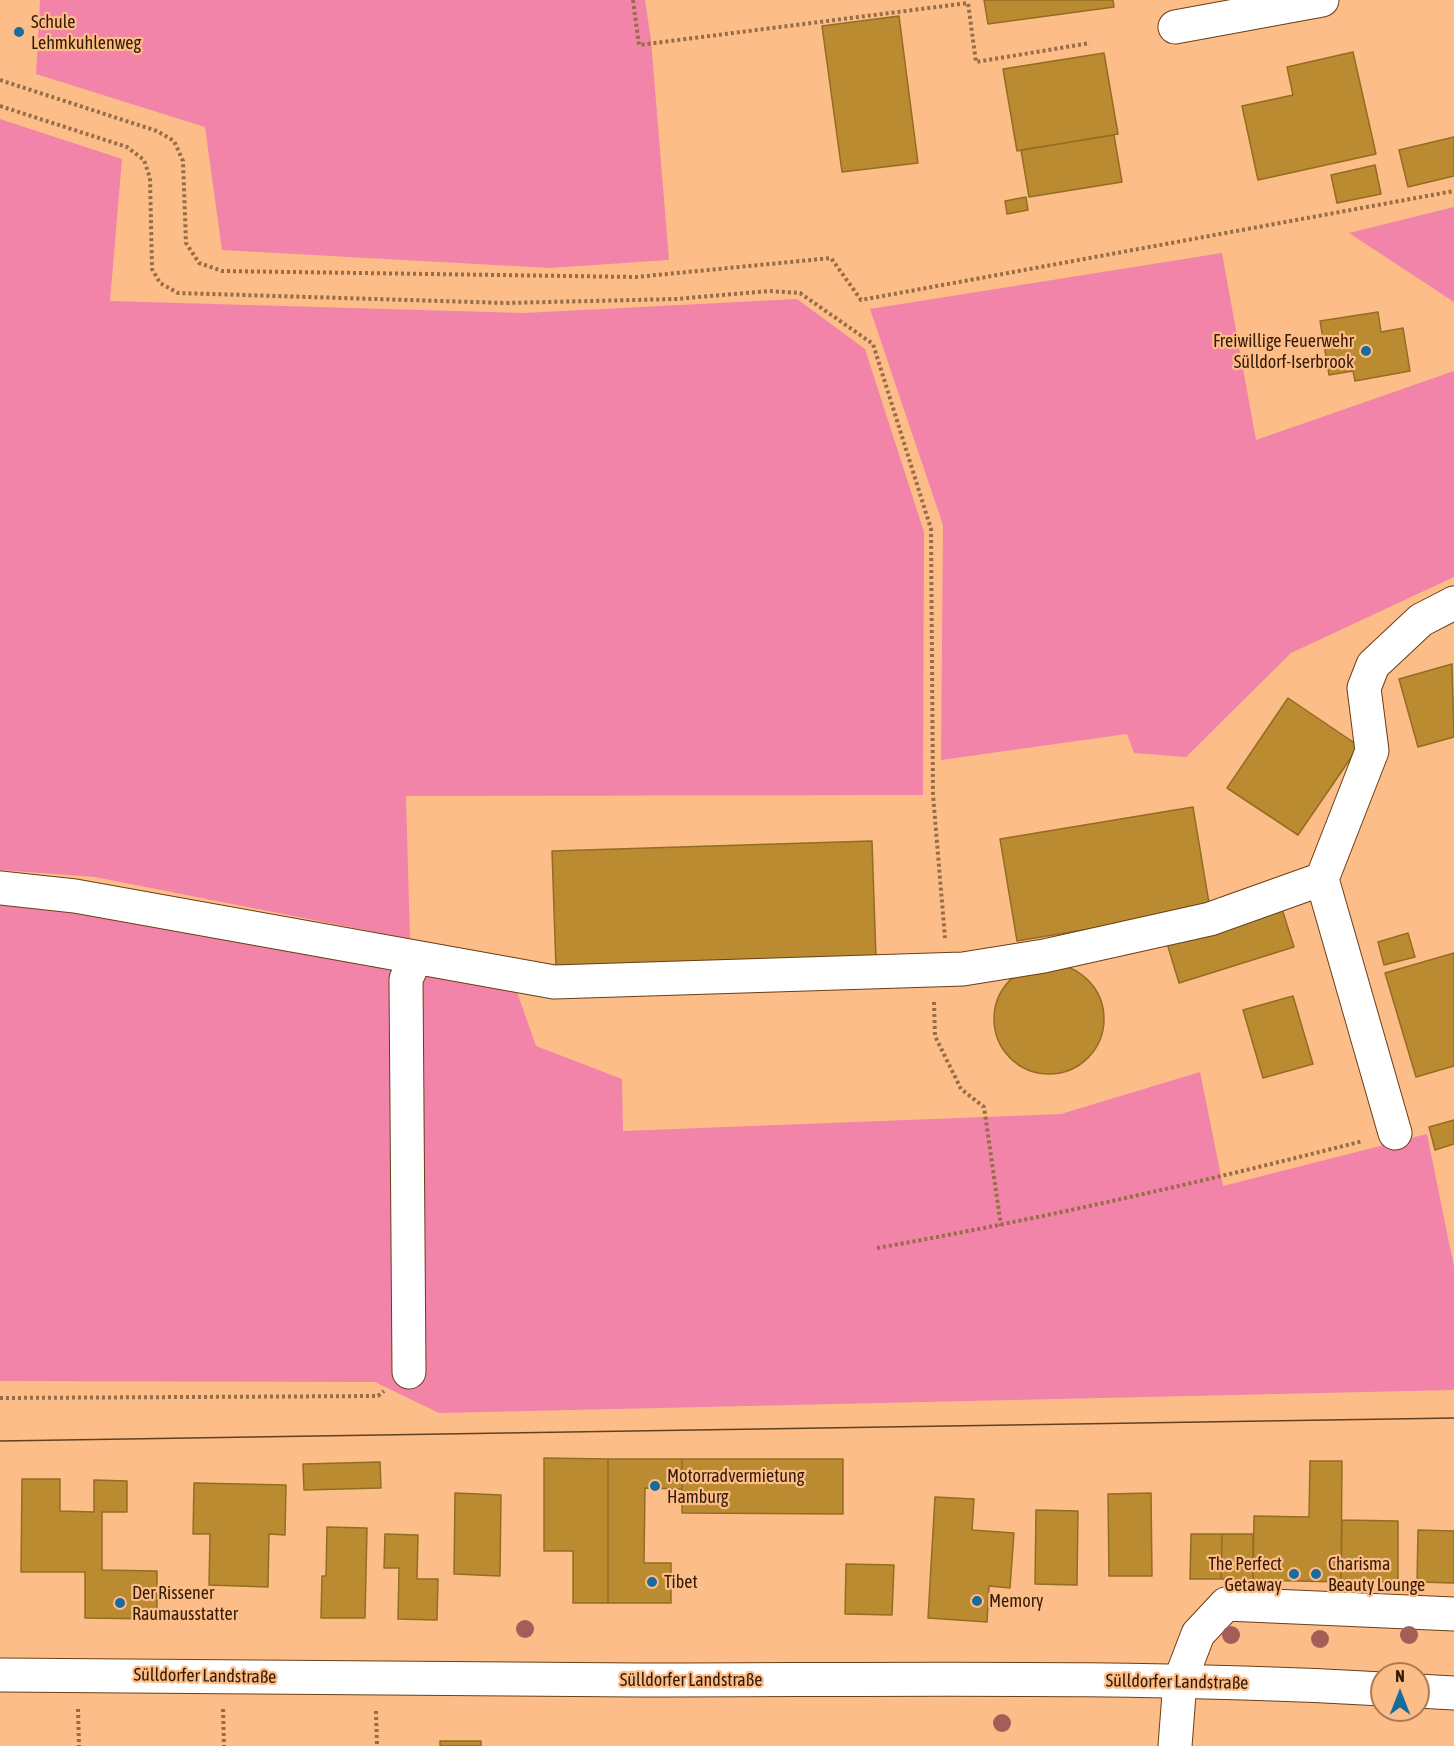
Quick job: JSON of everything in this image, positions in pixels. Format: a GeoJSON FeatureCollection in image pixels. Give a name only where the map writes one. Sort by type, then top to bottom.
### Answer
{"type":"FeatureCollection","features":[{"type":"Feature","properties":{"kind":"main road"},"geometry":{"type":"LineString","coordinates":[[1175,27],[1322,0]]}},
{"type":"Feature","properties":{"kind":"main road"},"geometry":{"type":"LineString","coordinates":[[1395,1133],[1322,879],[1372,751],[1364,688],[1373,665],[1421,620],[1454,603]]}},
{"type":"Feature","properties":{"kind":"main road"},"geometry":{"type":"LineString","coordinates":[[0,888],[75,896],[554,982],[940,970],[1044,956],[1210,919],[1322,879]]}},
{"type":"Feature","properties":{"kind":"main road"},"geometry":{"type":"LineString","coordinates":[[409,1372],[406,979],[416,958]]}},
{"type":"Feature","properties":{"kind":"main road"},"geometry":{"type":"LineString","coordinates":[[1175,1746],[1179,1681],[1198,1634],[1226,1604],[1454,1614]]}},
{"type":"Feature","properties":{"kind":"main road","name":"Sülldorfer Landstraße"},"geometry":{"type":"LineString","coordinates":[[0,1675],[221,1675],[376,1680],[1179,1681],[1370,1689]]}},
{"type":"Feature","properties":{"kind":"main road"},"geometry":{"type":"LineString","coordinates":[[1430,1692],[1454,1693]]}},
{"type":"Feature","properties":{"kind":"path"},"geometry":{"type":"LineString","coordinates":[[633,0],[639,45],[968,3],[976,62],[1090,43]]}},
{"type":"Feature","properties":{"kind":"path"},"geometry":{"type":"LineString","coordinates":[[0,80],[157,131],[174,141],[183,161],[186,243],[199,263],[222,271],[636,277],[831,258],[861,300],[1454,191]]}},
{"type":"Feature","properties":{"kind":"path"},"geometry":{"type":"LineString","coordinates":[[0,106],[127,147],[144,160],[150,178],[152,269],[160,283],[178,292],[506,303],[676,298],[769,291],[800,292],[873,344],[931,530],[933,795],[940,970],[935,1036],[961,1089],[984,1107],[1001,1226]]}},
{"type":"Feature","properties":{"kind":"path"},"geometry":{"type":"LineString","coordinates":[[878,1248],[1001,1226],[1217,1178],[1395,1133]]}},
{"type":"Feature","properties":{"kind":"path"},"geometry":{"type":"LineString","coordinates":[[0,1398],[378,1396],[409,1372]]}},
{"type":"Feature","properties":{"kind":"shaded area"},"geometry":{"type":"Polygon","coordinates":[[[40,0],[645,0],[651,40],[669,260],[549,268],[222,250],[205,127],[36,74],[40,0]]]}},
{"type":"Feature","properties":{"kind":"shaded area"},"geometry":{"type":"Polygon","coordinates":[[[0,119],[122,159],[110,301],[524,313],[797,299],[865,349],[924,532],[923,795],[406,796],[410,939],[95,877],[0,870],[0,119]]]}},
{"type":"Feature","properties":{"kind":"shaded area"},"geometry":{"type":"Polygon","coordinates":[[[1454,207],[1454,302],[1349,233],[1454,207]]]}},
{"type":"Feature","properties":{"kind":"shaded area"},"geometry":{"type":"Polygon","coordinates":[[[1222,253],[1256,440],[1454,371],[1454,577],[1291,653],[1186,757],[1134,753],[1127,734],[941,760],[943,525],[870,309],[1222,253]]]}},
{"type":"Feature","properties":{"kind":"shaded area"},"geometry":{"type":"Polygon","coordinates":[[[0,901],[85,911],[515,986],[536,1046],[622,1079],[623,1131],[1061,1114],[1200,1072],[1223,1186],[1427,1134],[1454,1267],[1454,1390],[439,1413],[375,1382],[0,1381],[0,901]]]}},
{"type":"Feature","properties":{"kind":"building"},"geometry":{"type":"Polygon","coordinates":[[[984,0],[1113,0],[1114,7],[988,24],[984,0]]]}},
{"type":"Feature","properties":{"kind":"building"},"geometry":{"type":"Polygon","coordinates":[[[899,16],[918,163],[842,172],[822,26],[899,16]]]}},
{"type":"Feature","properties":{"kind":"building"},"geometry":{"type":"Polygon","coordinates":[[[1353,52],[1376,154],[1258,180],[1242,106],[1293,95],[1287,67],[1353,52]]]}},
{"type":"Feature","properties":{"kind":"building"},"geometry":{"type":"Polygon","coordinates":[[[1104,53],[1118,134],[1017,151],[1003,69],[1104,53]]]}},
{"type":"Feature","properties":{"kind":"building"},"geometry":{"type":"Polygon","coordinates":[[[1114,135],[1122,182],[1029,197],[1021,150],[1114,135]]]}},
{"type":"Feature","properties":{"kind":"building"},"geometry":{"type":"Polygon","coordinates":[[[1454,137],[1454,176],[1408,187],[1399,150],[1454,137]]]}},
{"type":"Feature","properties":{"kind":"building"},"geometry":{"type":"Polygon","coordinates":[[[1375,165],[1381,194],[1337,203],[1331,175],[1375,165]]]}},
{"type":"Feature","properties":{"kind":"building"},"geometry":{"type":"Polygon","coordinates":[[[1026,197],[1028,210],[1007,214],[1005,201],[1026,197]]]}},
{"type":"Feature","properties":{"kind":"building","name":"Freiwillige Feuerwehr Sülldorf-Iserbrook"},"geometry":{"type":"Polygon","coordinates":[[[1378,312],[1381,332],[1403,328],[1410,371],[1355,381],[1353,371],[1329,375],[1320,321],[1378,312]]]}},
{"type":"Feature","properties":{"kind":"building"},"geometry":{"type":"Polygon","coordinates":[[[1452,664],[1454,737],[1418,747],[1399,679],[1452,664]]]}},
{"type":"Feature","properties":{"kind":"building"},"geometry":{"type":"Polygon","coordinates":[[[1288,698],[1359,746],[1298,835],[1227,788],[1288,698]]]}},
{"type":"Feature","properties":{"kind":"building"},"geometry":{"type":"Polygon","coordinates":[[[1193,807],[1210,909],[1017,941],[1000,839],[1193,807]]]}},
{"type":"Feature","properties":{"kind":"building"},"geometry":{"type":"Polygon","coordinates":[[[872,841],[876,959],[556,969],[552,851],[872,841]]]}},
{"type":"Feature","properties":{"kind":"building"},"geometry":{"type":"Polygon","coordinates":[[[1281,906],[1294,947],[1179,983],[1166,940],[1281,906]]]}},
{"type":"Feature","properties":{"kind":"building"},"geometry":{"type":"Polygon","coordinates":[[[1408,933],[1415,957],[1384,965],[1378,942],[1408,933]]]}},
{"type":"Feature","properties":{"kind":"building"},"geometry":{"type":"Polygon","coordinates":[[[1454,953],[1454,1066],[1416,1077],[1385,973],[1454,953]]]}},
{"type":"Feature","properties":{"kind":"building"},"geometry":{"type":"Polygon","coordinates":[[[1049,964],[1070,968],[1088,980],[1100,998],[1104,1019],[1100,1040],[1088,1058],[1070,1070],[1049,1074],[1028,1070],[1010,1058],[998,1040],[994,1019],[998,998],[1010,980],[1028,968],[1049,964]]]}},
{"type":"Feature","properties":{"kind":"building"},"geometry":{"type":"Polygon","coordinates":[[[1293,996],[1313,1064],[1263,1078],[1243,1010],[1293,996]]]}},
{"type":"Feature","properties":{"kind":"building"},"geometry":{"type":"Polygon","coordinates":[[[1454,1120],[1454,1144],[1435,1150],[1429,1127],[1454,1120]]]}},
{"type":"Feature","properties":{"kind":"building"},"geometry":{"type":"Polygon","coordinates":[[[544,1458],[608,1459],[608,1603],[573,1603],[573,1551],[544,1551],[544,1458]]]}},
{"type":"Feature","properties":{"kind":"building"},"geometry":{"type":"Polygon","coordinates":[[[608,1459],[682,1459],[682,1489],[645,1488],[644,1563],[671,1563],[671,1603],[608,1603],[608,1459]]]}},
{"type":"Feature","properties":{"kind":"building"},"geometry":{"type":"Polygon","coordinates":[[[682,1459],[843,1459],[843,1514],[682,1513],[682,1459]]]}},
{"type":"Feature","properties":{"kind":"building"},"geometry":{"type":"Polygon","coordinates":[[[1310,1461],[1342,1461],[1341,1582],[1253,1580],[1254,1516],[1309,1517],[1310,1461]]]}},
{"type":"Feature","properties":{"kind":"building"},"geometry":{"type":"Polygon","coordinates":[[[380,1462],[381,1488],[304,1490],[303,1464],[380,1462]]]}},
{"type":"Feature","properties":{"kind":"building"},"geometry":{"type":"Polygon","coordinates":[[[22,1479],[60,1479],[60,1511],[94,1512],[94,1480],[127,1481],[127,1512],[102,1512],[102,1570],[157,1571],[157,1619],[85,1618],[85,1572],[21,1572],[22,1479]]]}},
{"type":"Feature","properties":{"kind":"building"},"geometry":{"type":"Polygon","coordinates":[[[194,1483],[286,1485],[285,1535],[269,1534],[268,1587],[209,1585],[210,1534],[193,1534],[194,1483]]]}},
{"type":"Feature","properties":{"kind":"building"},"geometry":{"type":"Polygon","coordinates":[[[455,1493],[501,1495],[500,1576],[454,1574],[455,1493]]]}},
{"type":"Feature","properties":{"kind":"building"},"geometry":{"type":"Polygon","coordinates":[[[1151,1493],[1152,1576],[1109,1576],[1108,1494],[1151,1493]]]}},
{"type":"Feature","properties":{"kind":"building"},"geometry":{"type":"Polygon","coordinates":[[[935,1497],[974,1499],[972,1530],[1014,1533],[1010,1588],[989,1586],[987,1622],[928,1618],[935,1497]]]}},
{"type":"Feature","properties":{"kind":"building"},"geometry":{"type":"Polygon","coordinates":[[[1036,1510],[1078,1511],[1077,1585],[1035,1584],[1036,1510]]]}},
{"type":"Feature","properties":{"kind":"building"},"geometry":{"type":"Polygon","coordinates":[[[1342,1520],[1398,1521],[1398,1582],[1341,1582],[1342,1520]]]}},
{"type":"Feature","properties":{"kind":"building"},"geometry":{"type":"Polygon","coordinates":[[[327,1527],[367,1528],[365,1618],[321,1618],[322,1576],[326,1576],[327,1527]]]}},
{"type":"Feature","properties":{"kind":"building"},"geometry":{"type":"Polygon","coordinates":[[[1418,1530],[1454,1531],[1454,1583],[1417,1582],[1418,1530]]]}},
{"type":"Feature","properties":{"kind":"building"},"geometry":{"type":"Polygon","coordinates":[[[385,1534],[418,1535],[417,1579],[438,1579],[437,1620],[398,1619],[399,1568],[384,1568],[385,1534]]]}},
{"type":"Feature","properties":{"kind":"building"},"geometry":{"type":"Polygon","coordinates":[[[1191,1534],[1222,1534],[1221,1579],[1190,1579],[1191,1534]]]}},
{"type":"Feature","properties":{"kind":"building"},"geometry":{"type":"Polygon","coordinates":[[[1222,1534],[1253,1534],[1253,1580],[1221,1579],[1222,1534]]]}},
{"type":"Feature","properties":{"kind":"building"},"geometry":{"type":"Polygon","coordinates":[[[846,1564],[894,1565],[892,1615],[845,1614],[846,1564]]]}},
{"type":"Feature","properties":{"kind":"building"},"geometry":{"type":"Polygon","coordinates":[[[440,1741],[481,1741],[481,1746],[440,1746],[440,1741]]]}},
{"type":"Feature","properties":{"kind":"tram line"},"geometry":{"type":"LineString","coordinates":[[0,1441],[1454,1418]]}},
{"type":"Feature","properties":{"kind":"place","name":"Schule Lehmkuhlenweg"},"geometry":{"type":"Point","coordinates":[19,32]}},
{"type":"Feature","properties":{"kind":"place","name":"Freiwillige Feuerwehr Sülldorf-Iserbrook"},"geometry":{"type":"Point","coordinates":[1366,351]}},
{"type":"Feature","properties":{"kind":"place","name":"Motorradvermietung Hamburg"},"geometry":{"type":"Point","coordinates":[655,1486]}},
{"type":"Feature","properties":{"kind":"place","name":"The Perfect Getaway"},"geometry":{"type":"Point","coordinates":[1294,1574]}},
{"type":"Feature","properties":{"kind":"place","name":"Charisma Beauty Lounge"},"geometry":{"type":"Point","coordinates":[1316,1574]}},
{"type":"Feature","properties":{"kind":"place","name":"Tibet"},"geometry":{"type":"Point","coordinates":[652,1582]}},
{"type":"Feature","properties":{"kind":"place","name":"Memory"},"geometry":{"type":"Point","coordinates":[977,1601]}},
{"type":"Feature","properties":{"kind":"place","name":"Der Rissener Raumausstatter"},"geometry":{"type":"Point","coordinates":[120,1603]}}]}
